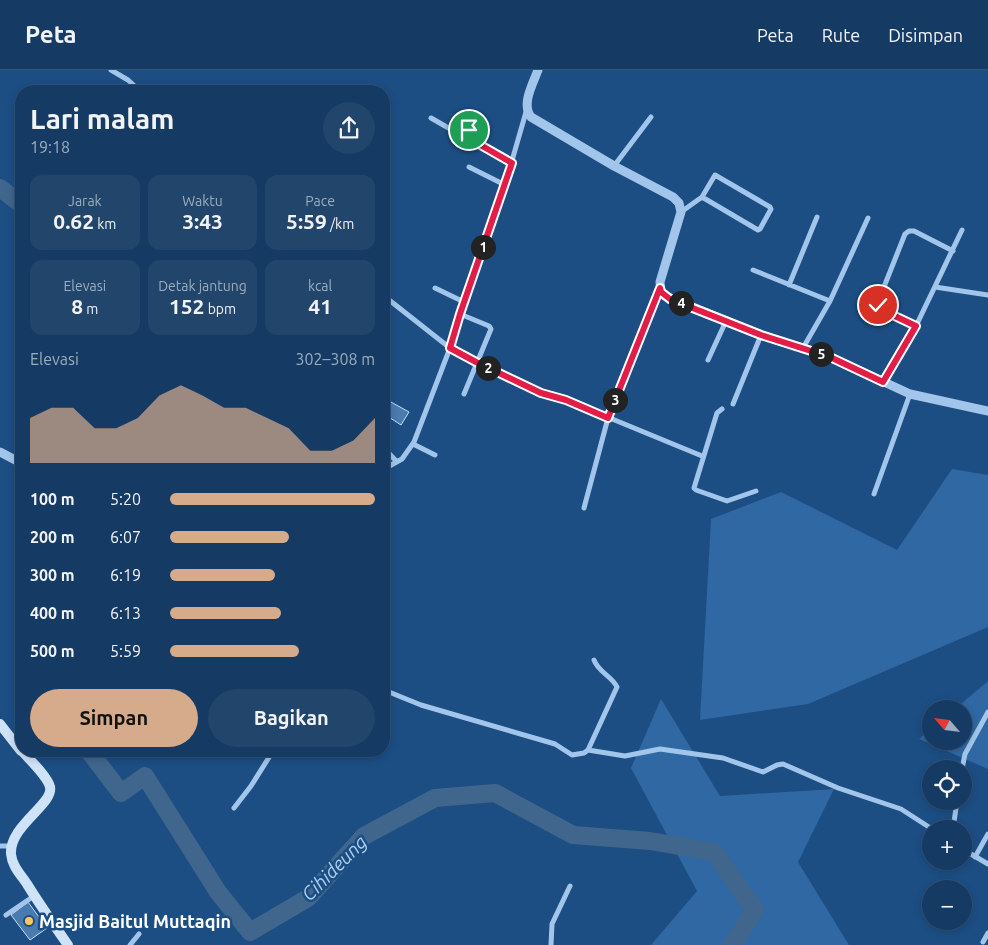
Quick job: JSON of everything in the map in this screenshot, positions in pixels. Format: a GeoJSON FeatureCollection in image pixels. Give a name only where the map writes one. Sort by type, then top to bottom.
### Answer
{"type":"FeatureCollection","features":[{"type":"Feature","properties":{"kind":"main road"},"geometry":{"type":"LineString","coordinates":[[0,724],[15,743]]}},
{"type":"Feature","properties":{"kind":"main road"},"geometry":{"type":"LineString","coordinates":[[26,757],[48,782],[51,790],[48,798],[14,838],[12,860],[68,945]]}},
{"type":"Feature","properties":{"kind":"street"},"geometry":{"type":"LineString","coordinates":[[111,70],[133,85]]}},
{"type":"Feature","properties":{"kind":"street"},"geometry":{"type":"LineString","coordinates":[[390,466],[402,459],[413,444],[450,348],[512,163],[526,112],[526,105],[538,70]]}},
{"type":"Feature","properties":{"kind":"street"},"geometry":{"type":"LineString","coordinates":[[526,112],[537,121],[614,166],[673,196],[679,203],[681,212],[660,282],[660,288],[608,418],[584,508]]}},
{"type":"Feature","properties":{"kind":"street"},"geometry":{"type":"LineString","coordinates":[[614,166],[651,117]]}},
{"type":"Feature","properties":{"kind":"street"},"geometry":{"type":"LineString","coordinates":[[431,118],[452,130],[469,130],[478,133],[477,143],[512,163]]}},
{"type":"Feature","properties":{"kind":"street"},"geometry":{"type":"LineString","coordinates":[[469,167],[505,185]]}},
{"type":"Feature","properties":{"kind":"street"},"geometry":{"type":"LineString","coordinates":[[681,212],[702,197],[715,175],[771,209],[758,230],[702,197]]}},
{"type":"Feature","properties":{"kind":"street"},"geometry":{"type":"LineString","coordinates":[[789,285],[817,217]]}},
{"type":"Feature","properties":{"kind":"street"},"geometry":{"type":"LineString","coordinates":[[804,348],[830,301],[868,218]]}},
{"type":"Feature","properties":{"kind":"street"},"geometry":{"type":"LineString","coordinates":[[883,382],[916,326],[962,230]]}},
{"type":"Feature","properties":{"kind":"street"},"geometry":{"type":"LineString","coordinates":[[916,326],[882,310],[878,305],[906,234],[909,231],[914,232],[952,250]]}},
{"type":"Feature","properties":{"kind":"street"},"geometry":{"type":"LineString","coordinates":[[753,270],[830,301]]}},
{"type":"Feature","properties":{"kind":"street"},"geometry":{"type":"LineString","coordinates":[[935,286],[988,294]]}},
{"type":"Feature","properties":{"kind":"street"},"geometry":{"type":"LineString","coordinates":[[434,288],[464,302]]}},
{"type":"Feature","properties":{"kind":"street"},"geometry":{"type":"LineString","coordinates":[[660,288],[661,292],[670,299],[761,335],[844,363],[910,394],[988,411]]}},
{"type":"Feature","properties":{"kind":"street"},"geometry":{"type":"LineString","coordinates":[[390,301],[450,348],[476,362],[541,393],[566,400],[702,456]]}},
{"type":"Feature","properties":{"kind":"street"},"geometry":{"type":"LineString","coordinates":[[460,314],[491,327],[464,394]]}},
{"type":"Feature","properties":{"kind":"street"},"geometry":{"type":"LineString","coordinates":[[708,360],[726,321]]}},
{"type":"Feature","properties":{"kind":"street"},"geometry":{"type":"LineString","coordinates":[[733,404],[761,335]]}},
{"type":"Feature","properties":{"kind":"street"},"geometry":{"type":"LineString","coordinates":[[874,494],[910,394]]}},
{"type":"Feature","properties":{"kind":"street"},"geometry":{"type":"LineString","coordinates":[[722,409],[717,413],[702,456],[694,486],[695,489],[727,501],[756,491]]}},
{"type":"Feature","properties":{"kind":"street"},"geometry":{"type":"LineString","coordinates":[[413,444],[435,455]]}},
{"type":"Feature","properties":{"kind":"street"},"geometry":{"type":"LineString","coordinates":[[0,452],[15,460]]}},
{"type":"Feature","properties":{"kind":"street"},"geometry":{"type":"LineString","coordinates":[[390,454],[397,462]]}},
{"type":"Feature","properties":{"kind":"street"},"geometry":{"type":"LineString","coordinates":[[390,692],[422,705],[555,744],[572,755],[584,753],[588,750],[617,687],[598,668],[594,660]]}},
{"type":"Feature","properties":{"kind":"street"},"geometry":{"type":"LineString","coordinates":[[964,760],[965,754],[988,712]]}},
{"type":"Feature","properties":{"kind":"street"},"geometry":{"type":"LineString","coordinates":[[588,750],[625,756],[660,749],[723,758],[763,772],[783,764],[838,788],[879,800],[901,810],[922,823]]}},
{"type":"Feature","properties":{"kind":"street"},"geometry":{"type":"LineString","coordinates":[[234,808],[256,779],[269,757]]}},
{"type":"Feature","properties":{"kind":"street"},"geometry":{"type":"LineString","coordinates":[[975,857],[988,834]]}},
{"type":"Feature","properties":{"kind":"street"},"geometry":{"type":"LineString","coordinates":[[0,846],[12,846]]}},
{"type":"Feature","properties":{"kind":"street"},"geometry":{"type":"LineString","coordinates":[[972,855],[988,864]]}},
{"type":"Feature","properties":{"kind":"street"},"geometry":{"type":"LineString","coordinates":[[551,945],[552,924],[570,886]]}},
{"type":"Feature","properties":{"kind":"street"},"geometry":{"type":"LineString","coordinates":[[6,915],[34,896]]}},
{"type":"Feature","properties":{"kind":"street"},"geometry":{"type":"LineString","coordinates":[[983,942],[988,933]]}},
{"type":"Feature","properties":{"kind":"street"},"geometry":{"type":"LineString","coordinates":[[130,945],[139,934]]}},
{"type":"Feature","properties":{"kind":"shaded area"},"geometry":{"type":"Polygon","coordinates":[[[952,469],[988,475],[988,627],[808,704],[700,720],[711,519],[781,492],[897,550],[952,469]]]}},
{"type":"Feature","properties":{"kind":"shaded area"},"geometry":{"type":"Polygon","coordinates":[[[988,681],[988,769],[972,762],[972,760],[967,760],[944,750],[972,750],[972,700],[966,700],[988,681]]]}},
{"type":"Feature","properties":{"kind":"shaded area"},"geometry":{"type":"Polygon","coordinates":[[[661,699],[720,796],[834,789],[798,862],[849,945],[651,945],[697,891],[631,768],[661,699]]]}},
{"type":"Feature","properties":{"kind":"building"},"geometry":{"type":"Polygon","coordinates":[[[391,402],[409,412],[401,425],[390,418],[391,402]]]}},
{"type":"Feature","properties":{"kind":"building","name":"Masjid Baitul Muttaqin"},"geometry":{"type":"Polygon","coordinates":[[[28,902],[47,928],[30,940],[11,915],[28,902]]]}},
{"type":"Feature","properties":{"kind":"waterway","name":"Cihideung"},"geometry":{"type":"LineString","coordinates":[[0,188],[15,199]]}},
{"type":"Feature","properties":{"kind":"waterway","name":"Cihideung"},"geometry":{"type":"LineString","coordinates":[[94,757],[121,793],[145,776],[218,892],[250,932],[308,898],[364,836],[435,798],[495,793],[573,835],[650,841],[714,852],[755,910],[732,945]]}},
{"type":"Feature","properties":{"kind":"place","name":"Masjid Baitul Muttaqin"},"geometry":{"type":"Point","coordinates":[29,921]}},
{"type":"Feature","properties":{"kind":"route"},"geometry":{"type":"LineString","coordinates":[[469,130],[478,133],[477,143],[483,148],[512,163],[450,348],[541,393],[559,397],[608,418],[660,288],[661,292],[670,299],[761,335],[830,357],[883,382],[916,326],[882,310],[878,305]]}}]}
